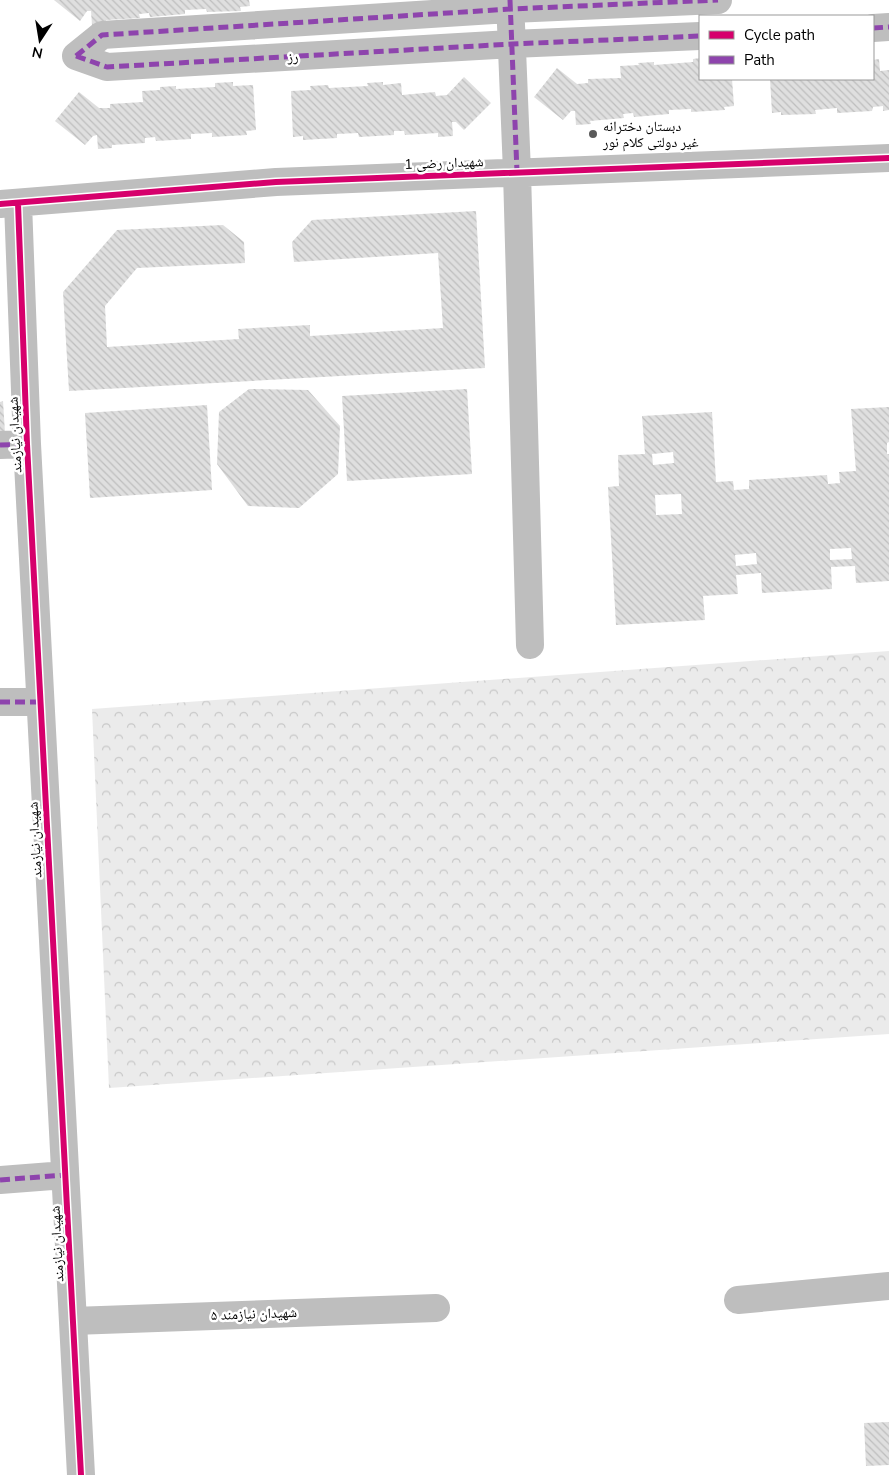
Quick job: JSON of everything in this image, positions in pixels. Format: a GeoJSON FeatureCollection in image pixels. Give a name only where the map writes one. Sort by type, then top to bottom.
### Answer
{"type":"FeatureCollection","features":[{"type":"Feature","properties":{"kind":"street"},"geometry":{"type":"LineString","coordinates":[[530,645],[517,172],[510,5],[718,0]]}},
{"type":"Feature","properties":{"kind":"street","name":"رز"},"geometry":{"type":"LineString","coordinates":[[510,5],[102,35],[76,56],[107,68],[512,44],[699,36]]}},
{"type":"Feature","properties":{"kind":"street"},"geometry":{"type":"LineString","coordinates":[[874,28],[889,27]]}},
{"type":"Feature","properties":{"kind":"street","name":"شهیدان رضی 1"},"geometry":{"type":"LineString","coordinates":[[9,203],[276,182],[889,158]]}},
{"type":"Feature","properties":{"kind":"street","name":"شهیدان نیازمند"},"geometry":{"type":"LineString","coordinates":[[9,203],[27,444],[81,1475]]}},
{"type":"Feature","properties":{"kind":"street"},"geometry":{"type":"LineString","coordinates":[[0,445],[27,444]]}},
{"type":"Feature","properties":{"kind":"street"},"geometry":{"type":"LineString","coordinates":[[0,702],[40,702]]}},
{"type":"Feature","properties":{"kind":"street"},"geometry":{"type":"LineString","coordinates":[[0,1180],[66,1175]]}},
{"type":"Feature","properties":{"kind":"street"},"geometry":{"type":"LineString","coordinates":[[738,1300],[889,1286]]}},
{"type":"Feature","properties":{"kind":"street","name":"شهیدان نیازمند ۵"},"geometry":{"type":"LineString","coordinates":[[73,1321],[436,1308]]}},
{"type":"Feature","properties":{"kind":"green space"},"geometry":{"type":"Polygon","coordinates":[[[889,651],[889,1034],[109,1088],[92,709],[889,651]]]}},
{"type":"Feature","properties":{"kind":"building"},"geometry":{"type":"Polygon","coordinates":[[[54,0],[249,0],[250,6],[240,7],[241,11],[207,12],[206,9],[185,10],[185,14],[150,17],[149,13],[139,14],[140,18],[106,20],[106,24],[92,25],[91,11],[87,11],[80,21],[54,0]]]}},
{"type":"Feature","properties":{"kind":"building"},"geometry":{"type":"Polygon","coordinates":[[[699,58],[699,80],[732,80],[734,106],[724,107],[725,110],[691,112],[691,109],[669,110],[669,114],[634,117],[633,113],[623,114],[624,118],[590,121],[591,124],[576,125],[575,111],[571,111],[563,120],[534,97],[557,68],[577,84],[588,83],[588,79],[621,78],[620,66],[654,62],[654,65],[693,62],[693,59],[699,58]]]}},
{"type":"Feature","properties":{"kind":"building"},"geometry":{"type":"Polygon","coordinates":[[[879,59],[880,71],[889,70],[889,110],[883,111],[883,106],[873,107],[872,111],[837,113],[837,108],[815,110],[816,114],[781,115],[781,112],[772,113],[770,80],[874,80],[874,60],[879,59]]]}},
{"type":"Feature","properties":{"kind":"building"},"geometry":{"type":"Polygon","coordinates":[[[464,77],[491,103],[464,130],[456,122],[452,122],[453,136],[438,137],[438,133],[405,135],[404,131],[394,131],[394,135],[359,137],[358,133],[337,134],[337,138],[303,140],[303,136],[293,137],[291,91],[311,90],[310,86],[328,85],[329,88],[368,86],[367,83],[383,82],[383,85],[401,83],[402,95],[435,92],[436,96],[447,95],[464,77]]]}},
{"type":"Feature","properties":{"kind":"building"},"geometry":{"type":"Polygon","coordinates":[[[233,82],[233,86],[253,85],[256,130],[246,131],[247,135],[212,137],[212,133],[191,134],[191,139],[156,141],[155,137],[145,138],[145,143],[112,145],[112,148],[98,149],[97,135],[93,136],[85,145],[55,121],[79,92],[99,108],[110,108],[110,104],[143,102],[142,91],[160,90],[160,87],[176,86],[176,89],[215,87],[215,83],[233,82]]]}},
{"type":"Feature","properties":{"kind":"building"},"geometry":{"type":"Polygon","coordinates":[[[476,211],[485,368],[69,391],[63,292],[117,230],[223,225],[244,242],[245,263],[137,268],[105,306],[107,347],[239,339],[238,329],[310,325],[310,336],[443,328],[438,253],[294,262],[292,242],[312,220],[476,211]]]}},
{"type":"Feature","properties":{"kind":"building"},"geometry":{"type":"Polygon","coordinates":[[[249,389],[308,390],[340,426],[338,474],[299,508],[248,506],[217,464],[219,412],[249,389]]]}},
{"type":"Feature","properties":{"kind":"building"},"geometry":{"type":"Polygon","coordinates":[[[467,389],[472,474],[347,481],[342,396],[467,389]]]}},
{"type":"Feature","properties":{"kind":"building"},"geometry":{"type":"Polygon","coordinates":[[[3,401],[5,433],[0,433],[0,402],[3,401]]]}},
{"type":"Feature","properties":{"kind":"building"},"geometry":{"type":"Polygon","coordinates":[[[207,405],[212,490],[90,498],[85,413],[207,405]]]}},
{"type":"Feature","properties":{"kind":"building"},"geometry":{"type":"Polygon","coordinates":[[[889,407],[887,454],[889,454],[889,581],[856,583],[855,566],[831,567],[832,589],[762,593],[761,573],[736,575],[738,594],[703,596],[705,620],[616,625],[608,487],[619,486],[618,455],[645,454],[642,416],[712,412],[716,482],[733,481],[734,490],[749,489],[749,480],[827,475],[828,484],[840,483],[839,472],[856,471],[851,409],[889,407]],[[673,452],[652,454],[653,465],[674,463],[673,452]],[[681,494],[655,495],[656,515],[682,514],[681,494]],[[851,548],[830,549],[830,560],[852,559],[851,548]],[[756,553],[735,555],[736,566],[757,564],[756,553]]]}},
{"type":"Feature","properties":{"kind":"building"},"geometry":{"type":"Polygon","coordinates":[[[889,1422],[889,1465],[866,1466],[864,1423],[889,1422]]]}},
{"type":"Feature","properties":{"kind":"marked path"},"geometry":{"type":"LineString","coordinates":[[510,0],[517,172]]}},
{"type":"Feature","properties":{"kind":"marked path"},"geometry":{"type":"LineString","coordinates":[[76,56],[102,35],[511,9],[718,0]]}},
{"type":"Feature","properties":{"kind":"marked path"},"geometry":{"type":"LineString","coordinates":[[874,28],[889,27]]}},
{"type":"Feature","properties":{"kind":"marked path"},"geometry":{"type":"LineString","coordinates":[[76,56],[107,67],[512,44],[699,36]]}},
{"type":"Feature","properties":{"kind":"marked path"},"geometry":{"type":"LineString","coordinates":[[0,445],[27,444]]}},
{"type":"Feature","properties":{"kind":"marked path"},"geometry":{"type":"LineString","coordinates":[[0,702],[40,702]]}},
{"type":"Feature","properties":{"kind":"marked path"},"geometry":{"type":"LineString","coordinates":[[0,1180],[65,1175]]}},
{"type":"Feature","properties":{"kind":"cycle path"},"geometry":{"type":"LineString","coordinates":[[0,204],[276,182],[889,158]]}},
{"type":"Feature","properties":{"kind":"cycle path"},"geometry":{"type":"LineString","coordinates":[[18,203],[27,444],[81,1475]]}},
{"type":"Feature","properties":{"kind":"place","name":"دبستان دخترانه غیر دولتی کلام نور"},"geometry":{"type":"Point","coordinates":[593,134]}}]}
